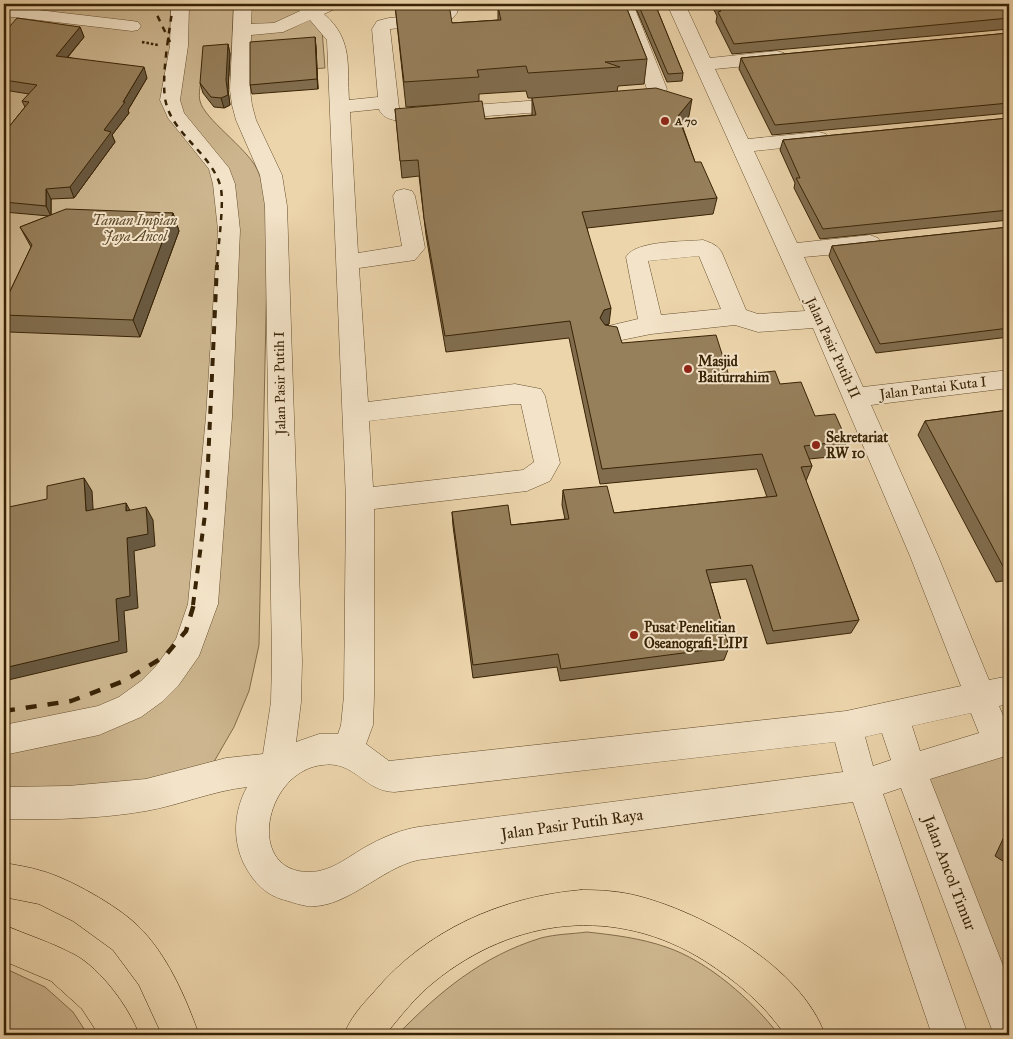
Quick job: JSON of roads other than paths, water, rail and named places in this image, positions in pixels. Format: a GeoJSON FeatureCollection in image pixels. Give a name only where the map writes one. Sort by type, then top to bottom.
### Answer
{"type":"FeatureCollection","features":[{"type":"Feature","properties":{"kind":"main road"},"geometry":{"type":"LineString","coordinates":[[4,880],[43,888],[84,909],[126,938],[152,972],[181,1035]]}},
{"type":"Feature","properties":{"kind":"main road"},"geometry":{"type":"LineString","coordinates":[[362,1035],[386,1004],[420,971],[446,951],[479,932],[512,920],[550,910],[605,908],[648,916],[696,935],[744,966],[784,1004],[807,1035]]}},
{"type":"Feature","properties":{"kind":"main road"},"geometry":{"type":"LineString","coordinates":[[4,943],[64,968],[95,996],[121,1035]]}},
{"type":"Feature","properties":{"kind":"street"},"geometry":{"type":"LineString","coordinates":[[4,740],[99,720],[130,707],[152,691],[167,676],[188,646],[203,604],[219,417],[229,230],[224,184],[219,168],[175,114],[170,100],[179,46],[180,4]]}},
{"type":"Feature","properties":{"kind":"street","name":"Jalan Pasir Putih I"},"geometry":{"type":"LineString","coordinates":[[243,4],[240,90],[242,105],[246,120],[271,175],[276,206],[287,661],[286,702],[277,768]]}},
{"type":"Feature","properties":{"kind":"street"},"geometry":{"type":"LineString","coordinates":[[450,4],[448,15],[440,19],[383,25],[381,29],[389,111],[406,116],[587,102]]}},
{"type":"Feature","properties":{"kind":"street"},"geometry":{"type":"LineString","coordinates":[[560,4],[566,6],[611,4],[620,6],[629,13],[657,89],[650,98],[606,101]]}},
{"type":"Feature","properties":{"kind":"street","name":"Jalan Pasir Putih II"},"geometry":{"type":"LineString","coordinates":[[676,4],[856,397],[995,693]]}},
{"type":"Feature","properties":{"kind":"street"},"geometry":{"type":"LineString","coordinates":[[241,30],[277,28],[315,7],[336,40],[360,500],[360,696],[357,725],[348,751],[386,776],[404,776],[846,726],[995,693]]}},
{"type":"Feature","properties":{"kind":"street"},"geometry":{"type":"LineString","coordinates":[[4,11],[132,26]]}},
{"type":"Feature","properties":{"kind":"street"},"geometry":{"type":"LineString","coordinates":[[704,64],[796,56]]}},
{"type":"Feature","properties":{"kind":"street"},"geometry":{"type":"LineString","coordinates":[[340,107],[388,102]]}},
{"type":"Feature","properties":{"kind":"street"},"geometry":{"type":"LineString","coordinates":[[741,146],[843,135]]}},
{"type":"Feature","properties":{"kind":"street"},"geometry":{"type":"LineString","coordinates":[[347,262],[407,255],[411,252],[414,248],[404,196]]}},
{"type":"Feature","properties":{"kind":"street"},"geometry":{"type":"LineString","coordinates":[[790,251],[893,241]]}},
{"type":"Feature","properties":{"kind":"street"},"geometry":{"type":"LineString","coordinates":[[651,325],[637,264],[637,257],[646,253],[703,248],[711,253],[736,316]]}},
{"type":"Feature","properties":{"kind":"street"},"geometry":{"type":"LineString","coordinates":[[612,333],[651,325],[736,316],[758,322],[820,319]]}},
{"type":"Feature","properties":{"kind":"street","name":"Jalan Pantai Kuta I"},"geometry":{"type":"LineString","coordinates":[[856,397],[1009,379]]}},
{"type":"Feature","properties":{"kind":"street"},"geometry":{"type":"LineString","coordinates":[[356,413],[515,394],[532,396],[547,464],[541,473],[526,480],[360,500]]}},
{"type":"Feature","properties":{"kind":"street","name":"Jalan Pasir Putih Raya"},"geometry":{"type":"LineString","coordinates":[[348,751],[314,750],[294,757],[277,768],[263,786],[254,806],[252,828],[255,854],[268,871],[286,884],[307,888],[330,886],[352,876],[394,850],[416,844],[863,785],[910,769],[1004,742],[995,693]]}},
{"type":"Feature","properties":{"kind":"street","name":"Jalan Ancol Timur"},"geometry":{"type":"LineString","coordinates":[[893,717],[910,769],[1009,1027]]}},
{"type":"Feature","properties":{"kind":"street"},"geometry":{"type":"LineString","coordinates":[[846,726],[863,785],[950,1035]]}},
{"type":"Feature","properties":{"kind":"street","name":"Jalan Pasir Putih Raya"},"geometry":{"type":"LineString","coordinates":[[4,804],[68,802],[146,795],[226,774],[277,768]]}},
{"type":"Feature","properties":{"kind":"railway"},"geometry":{"type":"LineString","coordinates":[[158,4],[157,15],[168,38]]}},
{"type":"Feature","properties":{"kind":"railway"},"geometry":{"type":"LineString","coordinates":[[168,38],[173,4]]}},
{"type":"Feature","properties":{"kind":"railway"},"geometry":{"type":"LineString","coordinates":[[168,38],[170,42]]}},
{"type":"Feature","properties":{"kind":"railway"},"geometry":{"type":"LineString","coordinates":[[168,38],[164,93],[170,115],[211,166],[221,189],[217,266]]}},
{"type":"Feature","properties":{"kind":"railway"},"geometry":{"type":"LineString","coordinates":[[193,605],[206,507],[217,265]]}},
{"type":"Feature","properties":{"kind":"railway"},"geometry":{"type":"LineString","coordinates":[[4,711],[71,701],[124,681],[165,656],[186,631],[194,604]]}},
{"type":"Feature","properties":{"kind":"place","name":"A 70"},"geometry":{"type":"Point","coordinates":[665,121]}},
{"type":"Feature","properties":{"kind":"place","name":"Masjid Baiturrahim"},"geometry":{"type":"Point","coordinates":[688,369]}},
{"type":"Feature","properties":{"kind":"place","name":"Sekretariat RW 10"},"geometry":{"type":"Point","coordinates":[816,445]}},
{"type":"Feature","properties":{"kind":"place","name":"Pusat Penelitian Oseanografi-LIPI"},"geometry":{"type":"Point","coordinates":[634,635]}},
{"type":"Feature","properties":{"kind":"park label","name":"Taman Impian Jaya Ancol"},"geometry":{"type":"Point","coordinates":[135,228]}}]}
